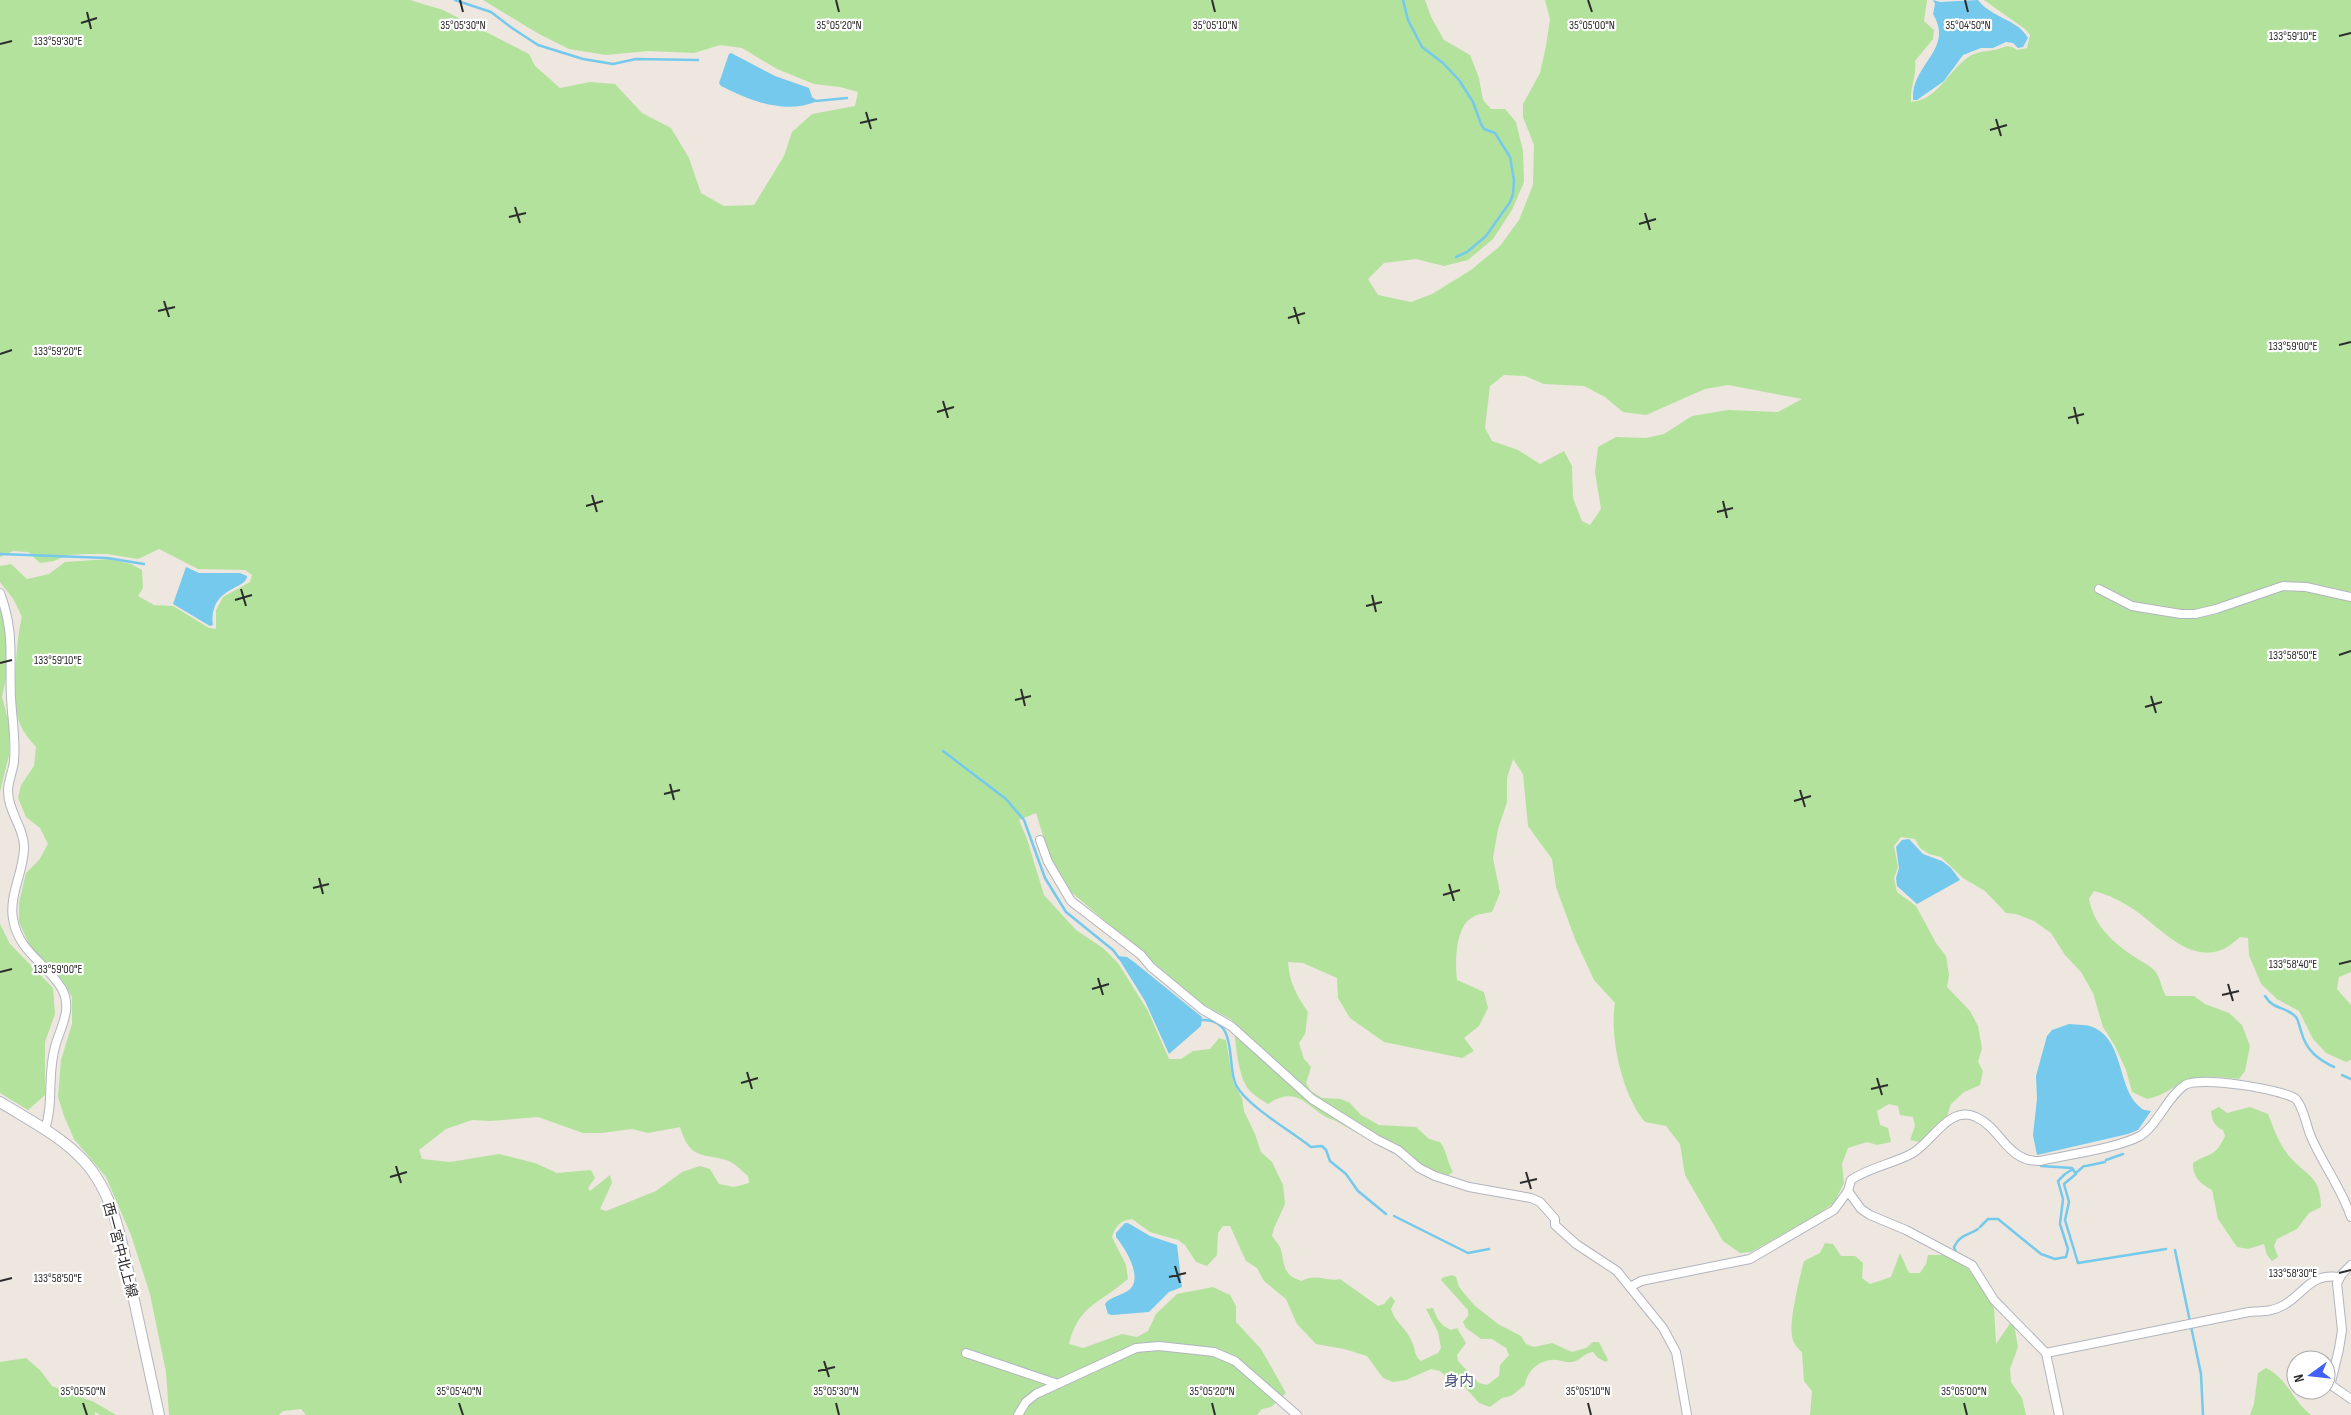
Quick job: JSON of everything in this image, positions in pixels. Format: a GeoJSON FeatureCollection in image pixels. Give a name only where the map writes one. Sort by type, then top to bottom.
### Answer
{"type":"FeatureCollection","features":[{"type":"Feature","properties":{"kind":"main road","name":"西一宮中北上線"},"geometry":{"type":"LineString","coordinates":[[0,1102],[45,1129],[85,1162],[100,1183],[111,1209],[121,1243],[159,1415]]}},
{"type":"Feature","properties":{"kind":"street"},"geometry":{"type":"LineString","coordinates":[[2099,589],[2132,606],[2181,614],[2195,614],[2216,609],[2283,586],[2306,587],[2351,597]]}},
{"type":"Feature","properties":{"kind":"street"},"geometry":{"type":"LineString","coordinates":[[0,593],[8,617],[12,641],[11,696],[15,739],[14,763],[8,790],[10,807],[24,846],[12,903],[13,918],[18,939],[57,983],[67,1002],[49,1078],[49,1117],[45,1129]]}},
{"type":"Feature","properties":{"kind":"street"},"geometry":{"type":"LineString","coordinates":[[1040,840],[1048,862],[1071,901],[1141,955],[1151,967],[1203,1010],[1231,1026],[1312,1099],[1376,1139],[1398,1150],[1419,1168],[1435,1176],[1469,1188],[1497,1191],[1540,1202],[1565,1235],[1617,1271],[1673,1343],[1687,1415]]}},
{"type":"Feature","properties":{"kind":"street"},"geometry":{"type":"LineString","coordinates":[[1630,1288],[1641,1281],[1750,1259],[1834,1210],[1848,1191],[1848,1184],[1858,1176],[1916,1151],[1945,1123],[1960,1115],[1976,1117],[2020,1157],[2031,1161],[2040,1161],[2140,1136],[2185,1085],[2202,1081],[2267,1089],[2296,1099],[2302,1110],[2311,1137],[2346,1201],[2351,1217]]}},
{"type":"Feature","properties":{"kind":"street"},"geometry":{"type":"LineString","coordinates":[[1848,1191],[1862,1209],[1870,1215],[1906,1230],[1972,1265],[1994,1300],[2046,1353],[2060,1415]]}},
{"type":"Feature","properties":{"kind":"street"},"geometry":{"type":"LineString","coordinates":[[2351,1265],[2339,1277],[2337,1283],[2342,1330],[2330,1382],[2331,1386],[2351,1399]]}},
{"type":"Feature","properties":{"kind":"street"},"geometry":{"type":"LineString","coordinates":[[2046,1353],[2250,1312],[2264,1312],[2286,1304],[2312,1282],[2329,1276],[2339,1277]]}},
{"type":"Feature","properties":{"kind":"street"},"geometry":{"type":"LineString","coordinates":[[1018,1415],[1026,1402],[1058,1384],[1136,1348],[1159,1346],[1214,1352],[1235,1361],[1297,1415]]}},
{"type":"Feature","properties":{"kind":"street"},"geometry":{"type":"LineString","coordinates":[[966,1353],[1058,1384]]}},
{"type":"Feature","properties":{"kind":"green space"},"geometry":{"type":"Polygon","coordinates":[[[0,0],[410,0],[443,10],[529,54],[535,66],[560,88],[590,82],[615,84],[642,113],[671,128],[689,158],[701,193],[724,206],[754,205],[784,156],[792,132],[812,114],[855,106],[858,92],[840,87],[814,84],[777,69],[742,48],[720,45],[694,53],[648,51],[606,55],[569,49],[539,34],[483,0],[1425,0],[1431,17],[1444,40],[1470,55],[1479,78],[1483,100],[1491,109],[1505,109],[1516,122],[1523,151],[1524,182],[1512,210],[1493,239],[1468,260],[1444,266],[1416,259],[1384,263],[1368,279],[1378,295],[1411,302],[1432,294],[1471,270],[1500,246],[1519,220],[1533,185],[1534,145],[1523,117],[1523,104],[1540,73],[1546,46],[1550,19],[1545,0],[1927,0],[1924,21],[1934,30],[1933,39],[1915,61],[1911,102],[1920,100],[1935,91],[1960,64],[1973,54],[2007,46],[2017,50],[2027,48],[2030,35],[2025,29],[1984,0],[2351,0],[2351,972],[2339,977],[2337,989],[2351,1005],[2351,1060],[2346,1062],[2326,1053],[2313,1039],[2299,1011],[2277,999],[2261,984],[2249,955],[2248,938],[2240,937],[2221,950],[2208,953],[2196,951],[2174,940],[2124,903],[2094,891],[2089,899],[2091,908],[2099,923],[2115,943],[2156,972],[2166,996],[2194,996],[2205,1004],[2229,1013],[2242,1025],[2250,1046],[2245,1071],[2239,1079],[2211,1077],[2190,1079],[2162,1094],[2147,1099],[2132,1092],[2126,1070],[2115,1046],[2103,1027],[2093,993],[2081,972],[2065,955],[2051,933],[2034,921],[2016,914],[2006,913],[1985,891],[1963,878],[1941,857],[1929,854],[1920,848],[1915,839],[1901,837],[1894,846],[1898,867],[1894,878],[1897,892],[1916,906],[1936,943],[1946,956],[1949,975],[1947,987],[1970,1011],[1978,1026],[1982,1048],[1978,1062],[1983,1071],[1980,1085],[1964,1092],[1951,1104],[1947,1116],[1921,1142],[1910,1140],[1915,1126],[1913,1117],[1900,1115],[1898,1106],[1889,1104],[1877,1111],[1880,1125],[1888,1128],[1891,1142],[1877,1145],[1867,1142],[1848,1148],[1842,1164],[1844,1183],[1834,1203],[1814,1217],[1751,1252],[1740,1253],[1723,1241],[1685,1175],[1680,1144],[1666,1126],[1645,1122],[1630,1098],[1616,1049],[1614,1032],[1615,1003],[1594,980],[1575,939],[1556,887],[1552,859],[1528,826],[1523,774],[1513,759],[1507,778],[1507,802],[1498,829],[1493,858],[1500,893],[1492,912],[1477,915],[1467,922],[1463,928],[1458,945],[1457,980],[1484,992],[1488,1008],[1479,1026],[1464,1038],[1474,1051],[1462,1058],[1384,1042],[1350,1018],[1338,998],[1337,978],[1303,963],[1288,962],[1294,988],[1308,1012],[1305,1034],[1299,1043],[1304,1059],[1311,1067],[1306,1083],[1311,1091],[1322,1098],[1341,1099],[1350,1103],[1361,1115],[1379,1125],[1416,1127],[1429,1139],[1440,1142],[1453,1172],[1447,1176],[1393,1153],[1325,1116],[1297,1098],[1289,1096],[1279,1098],[1268,1104],[1252,1093],[1243,1079],[1240,1069],[1232,1020],[1202,1004],[1071,892],[1049,855],[1036,813],[1019,820],[1027,839],[1044,895],[1076,930],[1103,948],[1118,963],[1148,1011],[1169,1059],[1181,1059],[1193,1051],[1210,1049],[1219,1038],[1226,1040],[1233,1082],[1242,1098],[1244,1111],[1261,1152],[1272,1162],[1283,1185],[1285,1204],[1272,1236],[1279,1245],[1284,1266],[1291,1276],[1302,1281],[1312,1278],[1340,1279],[1378,1306],[1384,1304],[1391,1296],[1395,1301],[1391,1309],[1397,1321],[1409,1336],[1421,1361],[1438,1353],[1441,1348],[1438,1332],[1426,1309],[1433,1308],[1444,1326],[1451,1330],[1457,1328],[1466,1343],[1457,1355],[1458,1361],[1479,1383],[1487,1385],[1499,1376],[1500,1365],[1509,1355],[1506,1348],[1492,1339],[1481,1339],[1466,1328],[1463,1322],[1468,1316],[1468,1310],[1441,1280],[1442,1278],[1452,1275],[1456,1277],[1459,1287],[1474,1305],[1498,1324],[1521,1336],[1526,1344],[1534,1347],[1552,1343],[1572,1352],[1586,1348],[1593,1342],[1599,1342],[1608,1360],[1606,1362],[1598,1358],[1593,1352],[1572,1362],[1554,1360],[1542,1362],[1530,1372],[1525,1385],[1511,1396],[1502,1398],[1490,1407],[1479,1403],[1463,1385],[1449,1379],[1440,1371],[1431,1369],[1406,1380],[1393,1382],[1383,1378],[1367,1356],[1344,1349],[1316,1344],[1297,1324],[1286,1299],[1264,1281],[1257,1268],[1246,1261],[1230,1226],[1223,1226],[1218,1233],[1217,1255],[1207,1266],[1196,1262],[1185,1245],[1178,1240],[1150,1232],[1132,1219],[1124,1221],[1119,1225],[1112,1237],[1126,1265],[1128,1279],[1085,1312],[1073,1331],[1069,1344],[1083,1348],[1122,1334],[1137,1337],[1148,1331],[1156,1314],[1177,1294],[1213,1287],[1230,1295],[1236,1306],[1236,1322],[1261,1349],[1286,1393],[1271,1407],[1262,1409],[1257,1415],[306,1415],[301,1409],[283,1411],[279,1415],[169,1415],[166,1372],[150,1294],[131,1235],[106,1177],[74,1139],[58,1097],[61,1060],[72,1024],[72,997],[63,981],[30,946],[19,922],[19,903],[26,873],[39,860],[48,844],[40,828],[26,817],[18,798],[21,785],[34,766],[36,747],[22,729],[17,712],[16,670],[22,617],[14,600],[0,582],[0,566],[11,564],[27,579],[49,574],[65,562],[109,559],[131,564],[142,570],[143,588],[138,596],[154,605],[173,606],[209,628],[216,629],[216,610],[223,597],[250,582],[252,575],[245,570],[198,569],[159,549],[138,559],[107,554],[86,554],[68,555],[54,561],[40,563],[28,552],[13,551],[0,557],[0,0]],[[1504,375],[1490,386],[1485,428],[1492,441],[1518,450],[1540,464],[1564,451],[1572,466],[1573,498],[1582,521],[1590,525],[1601,509],[1595,472],[1598,447],[1616,437],[1646,438],[1664,434],[1692,416],[1728,410],[1778,412],[1802,399],[1728,385],[1705,389],[1646,415],[1623,412],[1605,397],[1584,386],[1544,384],[1525,376],[1504,375]],[[538,1117],[491,1121],[472,1120],[446,1129],[419,1150],[422,1159],[450,1162],[499,1154],[535,1163],[557,1173],[591,1170],[595,1178],[588,1188],[590,1191],[610,1175],[612,1183],[600,1209],[606,1211],[656,1191],[682,1172],[700,1166],[710,1169],[719,1184],[734,1187],[749,1183],[748,1176],[732,1163],[702,1155],[692,1149],[687,1144],[680,1127],[648,1133],[632,1129],[583,1133],[538,1117]]]}},
{"type":"Feature","properties":{"kind":"green space"},"geometry":{"type":"Polygon","coordinates":[[[0,607],[7,633],[8,669],[2,697],[9,723],[9,755],[0,792],[0,607]]]}},
{"type":"Feature","properties":{"kind":"green space"},"geometry":{"type":"Polygon","coordinates":[[[0,924],[10,944],[53,988],[55,1014],[45,1042],[45,1095],[28,1110],[0,1093],[0,924]]]}},
{"type":"Feature","properties":{"kind":"green space"},"geometry":{"type":"Polygon","coordinates":[[[2219,1107],[2227,1113],[2250,1107],[2268,1114],[2285,1151],[2312,1177],[2318,1188],[2321,1207],[2309,1213],[2297,1229],[2277,1239],[2274,1246],[2278,1257],[2272,1261],[2267,1255],[2264,1244],[2248,1249],[2237,1247],[2218,1219],[2212,1190],[2201,1182],[2194,1173],[2193,1163],[2212,1154],[2225,1136],[2223,1130],[2216,1125],[2212,1117],[2211,1111],[2219,1107]]]}},
{"type":"Feature","properties":{"kind":"green space"},"geometry":{"type":"Polygon","coordinates":[[[1825,1243],[1833,1244],[1841,1256],[1855,1256],[1863,1263],[1862,1278],[1870,1284],[1891,1277],[1900,1253],[1909,1273],[1920,1273],[1926,1264],[1928,1255],[1945,1255],[1968,1269],[1985,1291],[1994,1308],[1996,1344],[2013,1319],[2018,1347],[2010,1369],[2011,1382],[2022,1398],[2026,1415],[1810,1415],[1812,1391],[1804,1381],[1802,1352],[1793,1339],[1791,1329],[1795,1298],[1804,1261],[1820,1253],[1825,1243]]]}},
{"type":"Feature","properties":{"kind":"green space"},"geometry":{"type":"Polygon","coordinates":[[[26,1358],[40,1370],[52,1386],[94,1402],[116,1415],[100,1415],[95,1412],[95,1415],[0,1415],[0,1362],[26,1358]]]}},
{"type":"Feature","properties":{"kind":"green space"},"geometry":{"type":"Polygon","coordinates":[[[2266,1368],[2273,1372],[2286,1385],[2286,1400],[2297,1400],[2311,1415],[2250,1415],[2254,1404],[2258,1373],[2266,1368]]]}},
{"type":"Feature","properties":{"kind":"water"},"geometry":{"type":"Polygon","coordinates":[[[1933,0],[1940,2],[1978,0],[1990,11],[2018,27],[2028,38],[2023,47],[2018,48],[2013,43],[2006,42],[1993,48],[1981,48],[1963,55],[1944,81],[1917,100],[1913,100],[1915,84],[1938,42],[1938,25],[1933,14],[1935,4],[1933,0]]]}},
{"type":"Feature","properties":{"kind":"water"},"geometry":{"type":"Polygon","coordinates":[[[731,53],[775,76],[809,88],[812,97],[818,101],[793,107],[780,106],[744,97],[721,86],[719,83],[731,53]]]}},
{"type":"Feature","properties":{"kind":"water"},"geometry":{"type":"Polygon","coordinates":[[[186,567],[199,573],[240,573],[247,576],[245,581],[228,591],[217,603],[213,612],[213,625],[210,626],[173,604],[186,567]]]}},
{"type":"Feature","properties":{"kind":"water"},"geometry":{"type":"Polygon","coordinates":[[[1909,839],[1923,854],[1942,861],[1951,868],[1960,880],[1917,904],[1897,886],[1896,878],[1899,868],[1896,847],[1902,840],[1909,839]]]}},
{"type":"Feature","properties":{"kind":"water"},"geometry":{"type":"Polygon","coordinates":[[[1117,956],[1127,957],[1134,962],[1202,1017],[1201,1026],[1169,1054],[1145,1001],[1117,956]]]}},
{"type":"Feature","properties":{"kind":"water"},"geometry":{"type":"Polygon","coordinates":[[[2069,1024],[2086,1025],[2095,1028],[2105,1035],[2116,1055],[2133,1100],[2142,1109],[2151,1111],[2138,1130],[2128,1134],[2037,1155],[2033,1135],[2037,1099],[2036,1076],[2047,1036],[2052,1030],[2069,1024]]]}},
{"type":"Feature","properties":{"kind":"water"},"geometry":{"type":"Polygon","coordinates":[[[1125,1223],[1150,1236],[1177,1245],[1182,1287],[1169,1292],[1149,1312],[1112,1315],[1108,1314],[1105,1304],[1110,1299],[1129,1290],[1135,1278],[1132,1263],[1116,1237],[1116,1233],[1125,1223]]]}},
{"type":"Feature","properties":{"kind":"waterway"},"geometry":{"type":"LineString","coordinates":[[455,0],[491,12],[538,45],[583,59],[613,64],[636,59],[698,60]]}},
{"type":"Feature","properties":{"kind":"waterway"},"geometry":{"type":"LineString","coordinates":[[1403,0],[1408,20],[1422,47],[1443,63],[1459,80],[1473,102],[1484,129],[1495,133],[1510,157],[1514,180],[1513,194],[1510,202],[1486,236],[1467,252],[1456,257]]}},
{"type":"Feature","properties":{"kind":"waterway"},"geometry":{"type":"LineString","coordinates":[[816,101],[847,98]]}},
{"type":"Feature","properties":{"kind":"waterway"},"geometry":{"type":"LineString","coordinates":[[0,554],[107,558],[144,564]]}},
{"type":"Feature","properties":{"kind":"waterway"},"geometry":{"type":"LineString","coordinates":[[943,751],[1006,799],[1024,820],[1045,878],[1066,912],[1113,950],[1119,958]]}},
{"type":"Feature","properties":{"kind":"waterway"},"geometry":{"type":"LineString","coordinates":[[2265,996],[2272,1004],[2296,1017],[2309,1049],[2322,1061],[2334,1067]]}},
{"type":"Feature","properties":{"kind":"waterway"},"geometry":{"type":"LineString","coordinates":[[1202,1020],[1214,1021],[1222,1026],[1229,1044],[1233,1076],[1236,1085],[1242,1093],[1259,1110],[1311,1147],[1322,1146],[1326,1150],[1330,1161],[1346,1174],[1358,1191],[1386,1214]]}},
{"type":"Feature","properties":{"kind":"waterway"},"geometry":{"type":"LineString","coordinates":[[2342,1075],[2351,1079]]}},
{"type":"Feature","properties":{"kind":"waterway"},"geometry":{"type":"LineString","coordinates":[[2106,1160],[2123,1154]]}},
{"type":"Feature","properties":{"kind":"waterway"},"geometry":{"type":"LineString","coordinates":[[2086,1166],[2105,1162]]}},
{"type":"Feature","properties":{"kind":"waterway"},"geometry":{"type":"LineString","coordinates":[[2040,1164],[2041,1166],[2072,1168],[2076,1174],[2064,1184],[2069,1202],[2065,1220],[2078,1263],[2166,1249]]}},
{"type":"Feature","properties":{"kind":"waterway"},"geometry":{"type":"LineString","coordinates":[[2077,1172],[2084,1166]]}},
{"type":"Feature","properties":{"kind":"waterway"},"geometry":{"type":"LineString","coordinates":[[1980,1227],[1988,1219],[1998,1219],[2041,1254],[2055,1259],[2066,1257],[2068,1249],[2060,1224],[2063,1199],[2058,1181],[2073,1169]]}},
{"type":"Feature","properties":{"kind":"waterway"},"geometry":{"type":"LineString","coordinates":[[1394,1216],[1468,1253],[1489,1249]]}},
{"type":"Feature","properties":{"kind":"waterway"},"geometry":{"type":"LineString","coordinates":[[1957,1255],[1954,1247],[1956,1243],[1962,1237],[1978,1229]]}},
{"type":"Feature","properties":{"kind":"waterway"},"geometry":{"type":"LineString","coordinates":[[2175,1250],[2201,1374],[2203,1415]]}},
{"type":"Feature","properties":{"kind":"district","name":"身内"},"geometry":{"type":"Point","coordinates":[1459,1381]}}]}
